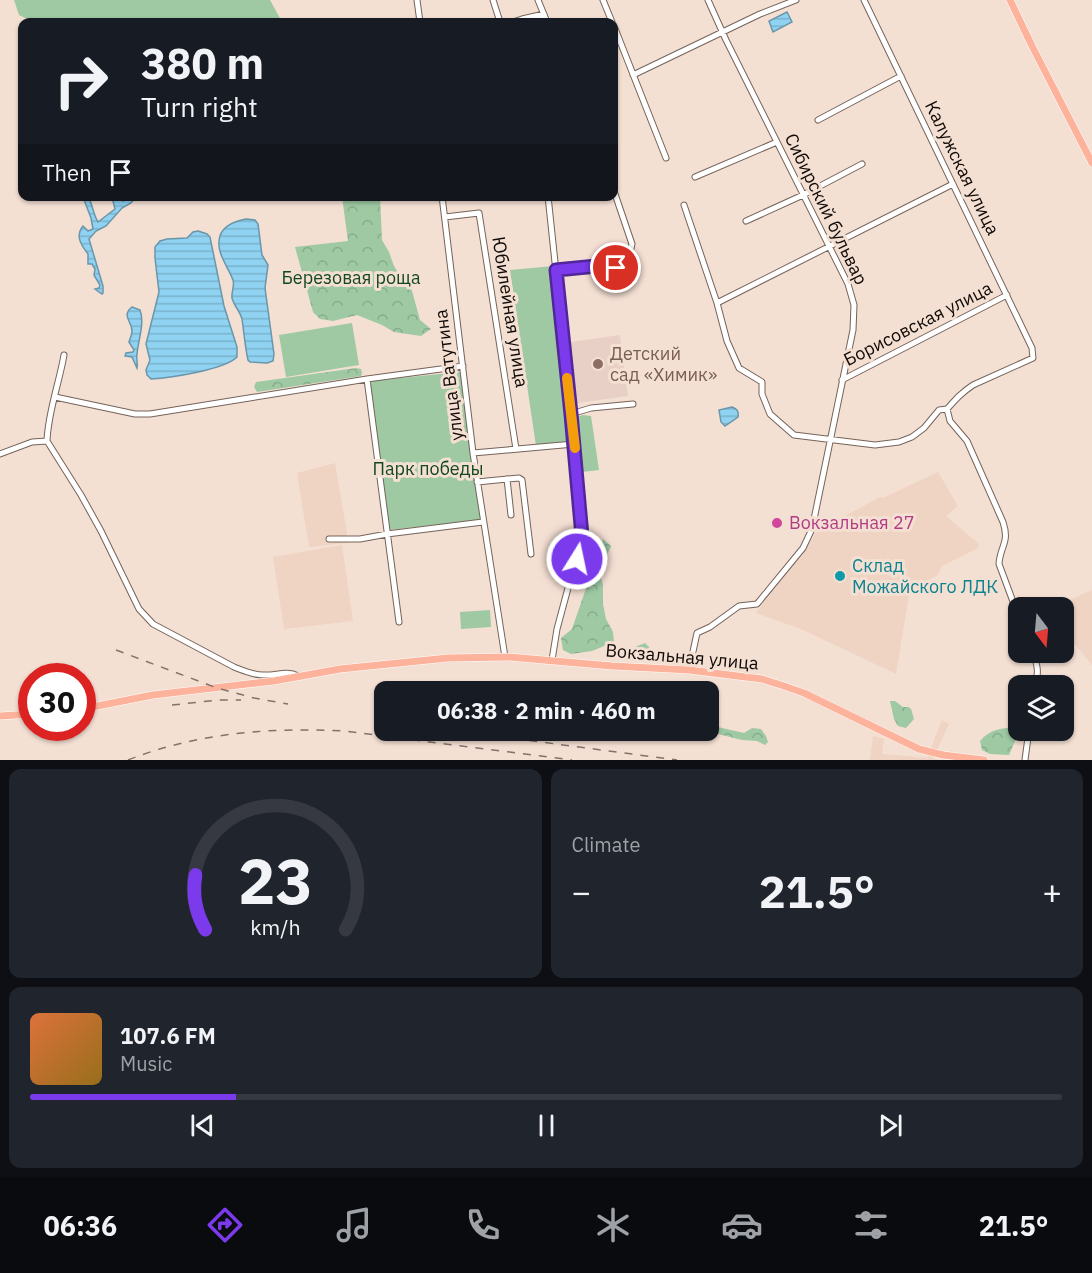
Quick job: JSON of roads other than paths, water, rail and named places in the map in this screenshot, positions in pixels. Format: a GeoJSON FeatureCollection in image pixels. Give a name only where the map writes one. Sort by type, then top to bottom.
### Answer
{"type":"FeatureCollection","features":[{"type":"Feature","properties":{"kind":"main road"},"geometry":{"type":"LineString","coordinates":[[1010,0],[1092,163]]}},
{"type":"Feature","properties":{"kind":"main road","name":"Вокзальная улица"},"geometry":{"type":"LineString","coordinates":[[96,706],[153,695],[394,662],[505,657],[689,670],[771,681],[804,693],[919,749],[943,755],[984,760]]}},
{"type":"Feature","properties":{"kind":"main road"},"geometry":{"type":"LineString","coordinates":[[0,716],[18,715]]}},
{"type":"Feature","properties":{"kind":"street"},"geometry":{"type":"LineString","coordinates":[[417,0],[419,18]]}},
{"type":"Feature","properties":{"kind":"street"},"geometry":{"type":"LineString","coordinates":[[493,0],[499,18]]}},
{"type":"Feature","properties":{"kind":"street"},"geometry":{"type":"LineString","coordinates":[[538,0],[546,18]]}},
{"type":"Feature","properties":{"kind":"street"},"geometry":{"type":"LineString","coordinates":[[603,0],[610,18]]}},
{"type":"Feature","properties":{"kind":"street","name":"Сибирский бульвар"},"geometry":{"type":"LineString","coordinates":[[689,670],[697,633],[710,627],[740,606],[757,604],[803,548],[812,529],[853,330],[854,305],[848,284],[708,0]]}},
{"type":"Feature","properties":{"kind":"street"},"geometry":{"type":"LineString","coordinates":[[633,75],[722,32],[796,0]]}},
{"type":"Feature","properties":{"kind":"street","name":"Калужская улица"},"geometry":{"type":"LineString","coordinates":[[864,0],[1032,348],[1033,358],[973,386],[956,398],[947,409]]}},
{"type":"Feature","properties":{"kind":"street"},"geometry":{"type":"LineString","coordinates":[[526,18],[544,14]]}},
{"type":"Feature","properties":{"kind":"street"},"geometry":{"type":"LineString","coordinates":[[618,37],[666,158]]}},
{"type":"Feature","properties":{"kind":"street"},"geometry":{"type":"LineString","coordinates":[[818,120],[902,76]]}},
{"type":"Feature","properties":{"kind":"street"},"geometry":{"type":"LineString","coordinates":[[695,177],[777,142]]}},
{"type":"Feature","properties":{"kind":"street"},"geometry":{"type":"LineString","coordinates":[[746,221],[803,195],[862,164]]}},
{"type":"Feature","properties":{"kind":"street"},"geometry":{"type":"LineString","coordinates":[[717,303],[953,184]]}},
{"type":"Feature","properties":{"kind":"street","name":"улица Ватутина"},"geometry":{"type":"LineString","coordinates":[[443,201],[473,453],[505,657]]}},
{"type":"Feature","properties":{"kind":"street"},"geometry":{"type":"LineString","coordinates":[[549,201],[582,536],[557,629],[552,660]]}},
{"type":"Feature","properties":{"kind":"street"},"geometry":{"type":"LineString","coordinates":[[556,270],[597,266],[624,267],[628,262],[632,244],[617,201]]}},
{"type":"Feature","properties":{"kind":"street"},"geometry":{"type":"LineString","coordinates":[[684,205],[717,303],[727,341],[739,368],[762,382],[762,394],[770,414],[794,435],[875,445],[899,442],[912,437],[924,428],[939,410],[947,409],[950,421],[967,441],[1003,522],[1006,539],[999,564],[1011,597]]}},
{"type":"Feature","properties":{"kind":"street","name":"Юбилейная улица"},"geometry":{"type":"LineString","coordinates":[[445,217],[479,213],[516,449]]}},
{"type":"Feature","properties":{"kind":"street","name":"Борисовская улица"},"geometry":{"type":"LineString","coordinates":[[843,380],[1006,295]]}},
{"type":"Feature","properties":{"kind":"street"},"geometry":{"type":"LineString","coordinates":[[64,355],[48,424],[47,441],[101,531],[139,609],[153,624],[234,668],[248,673],[265,675],[290,672],[298,676]]}},
{"type":"Feature","properties":{"kind":"street"},"geometry":{"type":"LineString","coordinates":[[55,397],[135,414],[150,414],[462,366]]}},
{"type":"Feature","properties":{"kind":"street"},"geometry":{"type":"LineString","coordinates":[[367,379],[399,622]]}},
{"type":"Feature","properties":{"kind":"street"},"geometry":{"type":"LineString","coordinates":[[571,414],[591,408],[633,404]]}},
{"type":"Feature","properties":{"kind":"street"},"geometry":{"type":"LineString","coordinates":[[0,454],[32,442],[47,441]]}},
{"type":"Feature","properties":{"kind":"street"},"geometry":{"type":"LineString","coordinates":[[473,453],[574,444]]}},
{"type":"Feature","properties":{"kind":"street"},"geometry":{"type":"LineString","coordinates":[[477,482],[519,478],[523,481],[531,554]]}},
{"type":"Feature","properties":{"kind":"street"},"geometry":{"type":"LineString","coordinates":[[507,479],[511,515]]}},
{"type":"Feature","properties":{"kind":"street"},"geometry":{"type":"LineString","coordinates":[[329,539],[360,539],[483,522]]}},
{"type":"Feature","properties":{"kind":"street"},"geometry":{"type":"LineString","coordinates":[[1025,760],[1028,741]]}},
{"type":"Feature","properties":{"kind":"water"},"geometry":{"type":"Polygon","coordinates":[[[787,12],[792,22],[773,32],[769,21],[787,12]]]}},
{"type":"Feature","properties":{"kind":"water"},"geometry":{"type":"Polygon","coordinates":[[[85,201],[90,201],[98,222],[115,209],[113,201],[133,201],[89,239],[103,286],[102,294],[95,289],[100,285],[94,275],[95,269],[92,264],[88,264],[88,254],[80,240],[79,233],[83,226],[88,231],[93,229],[85,201]]]}},
{"type":"Feature","properties":{"kind":"water"},"geometry":{"type":"Polygon","coordinates":[[[246,219],[255,220],[258,224],[262,255],[268,265],[265,288],[274,354],[273,361],[267,363],[248,360],[242,319],[232,298],[233,280],[219,248],[220,236],[224,229],[246,219]]]}},
{"type":"Feature","properties":{"kind":"water"},"geometry":{"type":"Polygon","coordinates":[[[198,231],[210,237],[224,306],[237,347],[237,357],[221,366],[183,375],[151,379],[146,370],[150,360],[146,344],[159,292],[155,247],[160,241],[187,238],[193,232],[198,231]]]}},
{"type":"Feature","properties":{"kind":"water"},"geometry":{"type":"Polygon","coordinates":[[[132,307],[140,310],[142,326],[137,368],[132,357],[125,356],[126,353],[134,350],[129,342],[132,327],[127,316],[132,307]]]}},
{"type":"Feature","properties":{"kind":"water"},"geometry":{"type":"Polygon","coordinates":[[[732,407],[737,410],[738,417],[725,426],[721,422],[719,410],[732,407]]]}},
{"type":"Feature","properties":{"kind":"railway"},"geometry":{"type":"LineString","coordinates":[[116,650],[217,688],[288,704]]}},
{"type":"Feature","properties":{"kind":"railway"},"geometry":{"type":"LineString","coordinates":[[172,705],[241,700]]}},
{"type":"Feature","properties":{"kind":"railway"},"geometry":{"type":"LineString","coordinates":[[128,760],[207,738],[289,730],[344,731],[572,760]]}},
{"type":"Feature","properties":{"kind":"railway"},"geometry":{"type":"LineString","coordinates":[[533,741],[677,760]]}},
{"type":"Feature","properties":{"kind":"place","name":"Детский сад «Химик»"},"geometry":{"type":"Point","coordinates":[598,364]}},
{"type":"Feature","properties":{"kind":"place","name":"Вокзальная 27"},"geometry":{"type":"Point","coordinates":[777,523]}},
{"type":"Feature","properties":{"kind":"place","name":"Склад Можайского ЛДК"},"geometry":{"type":"Point","coordinates":[840,576]}},
{"type":"Feature","properties":{"kind":"park label","name":"Березовая роща"},"geometry":{"type":"Point","coordinates":[351,278]}},
{"type":"Feature","properties":{"kind":"park label","name":"Парк победы"},"geometry":{"type":"Point","coordinates":[428,469]}}]}
